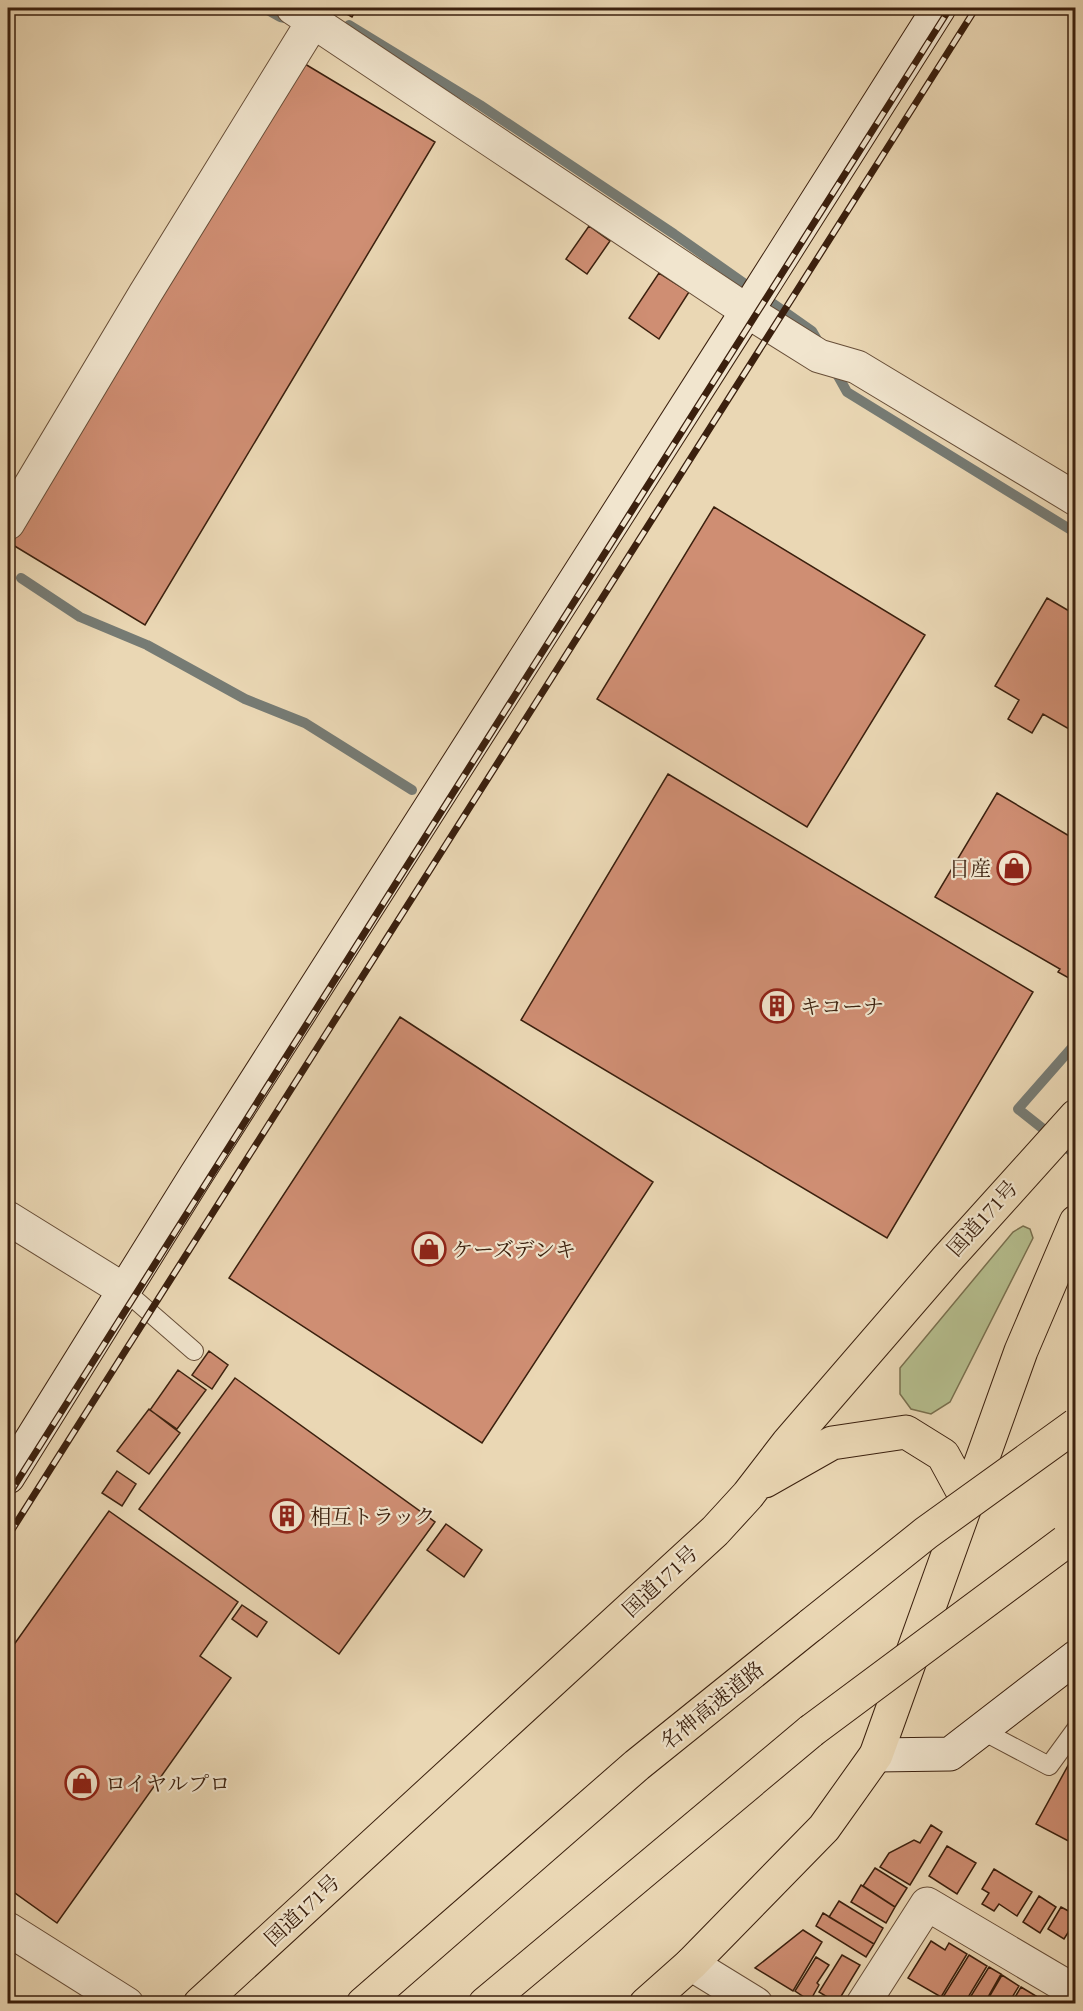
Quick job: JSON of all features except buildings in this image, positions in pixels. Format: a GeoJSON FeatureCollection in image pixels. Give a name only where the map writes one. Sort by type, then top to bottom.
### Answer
{"type":"FeatureCollection","features":[{"type":"Feature","properties":{"kind":"highway","name":"国道171号"},"geometry":{"type":"LineString","coordinates":[[200,2004],[715,1531],[947,1258],[1073,1118]]}},
{"type":"Feature","properties":{"kind":"highway"},"geometry":{"type":"LineString","coordinates":[[646,2004],[691,1964],[824,1828],[876,1755],[1021,1351],[1076,1222]]}},
{"type":"Feature","properties":{"kind":"highway","name":"名神高速道路"},"geometry":{"type":"LineString","coordinates":[[363,2004],[638,1765],[926,1533],[1076,1425]]}},
{"type":"Feature","properties":{"kind":"highway"},"geometry":{"type":"LineString","coordinates":[[753,1488],[832,1443],[906,1432],[943,1455],[968,1501]]}},
{"type":"Feature","properties":{"kind":"highway"},"geometry":{"type":"LineString","coordinates":[[484,2004],[811,1731],[1070,1538]]}},
{"type":"Feature","properties":{"kind":"street"},"geometry":{"type":"LineString","coordinates":[[8,1477],[124,1290],[939,8]]}},
{"type":"Feature","properties":{"kind":"street"},"geometry":{"type":"LineString","coordinates":[[8,522],[145,294],[303,14],[756,298],[833,360],[857,367],[1076,499]]}},
{"type":"Feature","properties":{"kind":"street"},"geometry":{"type":"LineString","coordinates":[[8,1218],[124,1290]]}},
{"type":"Feature","properties":{"kind":"street"},"geometry":{"type":"LineString","coordinates":[[876,1755],[950,1754],[1076,1657]]}},
{"type":"Feature","properties":{"kind":"street"},"geometry":{"type":"LineString","coordinates":[[863,2004],[927,1904],[1076,1992]]}},
{"type":"Feature","properties":{"kind":"street"},"geometry":{"type":"LineString","coordinates":[[8,1929],[128,2004]]}},
{"type":"Feature","properties":{"kind":"street"},"geometry":{"type":"LineString","coordinates":[[691,1964],[756,2004]]}},
{"type":"Feature","properties":{"kind":"lane"},"geometry":{"type":"LineString","coordinates":[[124,1290],[194,1351]]}},
{"type":"Feature","properties":{"kind":"lane"},"geometry":{"type":"LineString","coordinates":[[981,1730],[1049,1766],[1076,1729]]}},
{"type":"Feature","properties":{"kind":"green space"},"geometry":{"type":"Polygon","coordinates":[[[1023,1226],[1030,1229],[1033,1238],[950,1402],[931,1414],[911,1409],[900,1394],[900,1368],[1013,1232],[1023,1226]]]}},
{"type":"Feature","properties":{"kind":"waterway"},"geometry":{"type":"LineString","coordinates":[[264,8],[280,17],[291,19]]}},
{"type":"Feature","properties":{"kind":"waterway"},"geometry":{"type":"LineString","coordinates":[[349,25],[480,105],[674,234],[812,331],[819,343]]}},
{"type":"Feature","properties":{"kind":"waterway"},"geometry":{"type":"LineString","coordinates":[[833,367],[847,392],[1076,533]]}},
{"type":"Feature","properties":{"kind":"waterway"},"geometry":{"type":"LineString","coordinates":[[21,578],[80,617],[147,645],[245,699],[305,723],[412,790]]}},
{"type":"Feature","properties":{"kind":"waterway"},"geometry":{"type":"LineString","coordinates":[[1076,1043],[1018,1109],[1076,1155]]}},
{"type":"Feature","properties":{"kind":"railway"},"geometry":{"type":"LineString","coordinates":[[8,1496],[950,8]]}},
{"type":"Feature","properties":{"kind":"railway"},"geometry":{"type":"LineString","coordinates":[[8,1536],[976,8]]}},
{"type":"Feature","properties":{"kind":"place","name":"日産"},"geometry":{"type":"Point","coordinates":[1014,868]}},
{"type":"Feature","properties":{"kind":"place","name":"キコーナ"},"geometry":{"type":"Point","coordinates":[777,1006]}},
{"type":"Feature","properties":{"kind":"place","name":"ケーズデンキ"},"geometry":{"type":"Point","coordinates":[429,1249]}},
{"type":"Feature","properties":{"kind":"place","name":"相互トラック"},"geometry":{"type":"Point","coordinates":[287,1516]}},
{"type":"Feature","properties":{"kind":"place","name":"ロイヤルプロ"},"geometry":{"type":"Point","coordinates":[82,1783]}}]}
